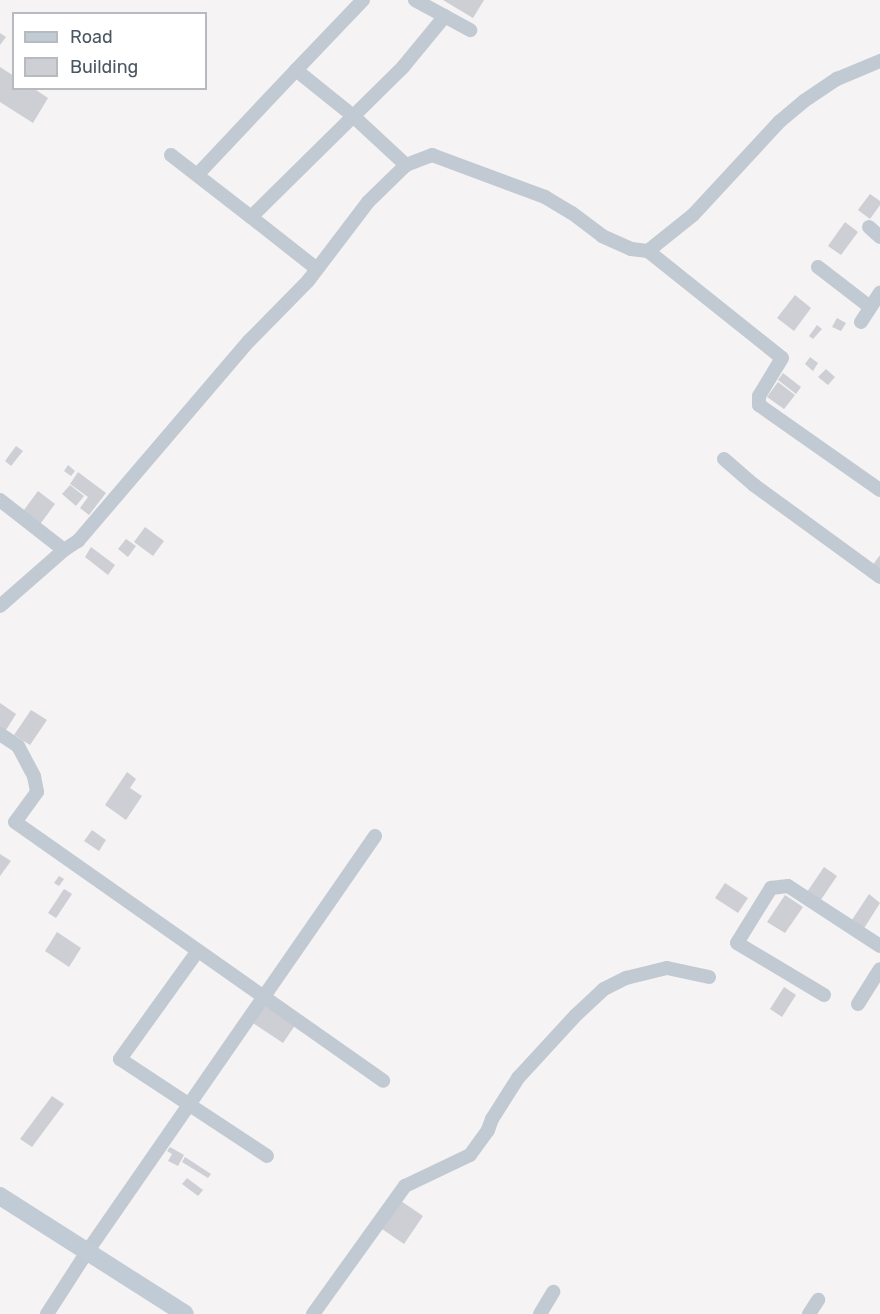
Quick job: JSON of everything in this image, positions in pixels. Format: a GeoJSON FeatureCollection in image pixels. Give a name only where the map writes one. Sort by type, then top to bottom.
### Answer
{"type":"FeatureCollection","features":[{"type":"Feature","properties":{"kind":"street"},"geometry":{"type":"LineString","coordinates":[[198,174],[363,0]]}},
{"type":"Feature","properties":{"kind":"street"},"geometry":{"type":"LineString","coordinates":[[415,0],[470,30]]}},
{"type":"Feature","properties":{"kind":"street"},"geometry":{"type":"LineString","coordinates":[[251,217],[403,67],[445,16]]}},
{"type":"Feature","properties":{"kind":"street"},"geometry":{"type":"LineString","coordinates":[[648,251],[693,215],[779,122],[804,101],[837,79],[880,61]]}},
{"type":"Feature","properties":{"kind":"street"},"geometry":{"type":"LineString","coordinates":[[296,70],[352,115],[406,165]]}},
{"type":"Feature","properties":{"kind":"street"},"geometry":{"type":"LineString","coordinates":[[171,155],[317,269]]}},
{"type":"Feature","properties":{"kind":"street"},"geometry":{"type":"LineString","coordinates":[[0,606],[86,532],[249,340],[317,269],[368,202],[406,165],[432,155],[545,197],[572,213],[602,236],[631,249],[648,251],[783,358],[759,396],[759,405],[880,490]]}},
{"type":"Feature","properties":{"kind":"street"},"geometry":{"type":"LineString","coordinates":[[818,267],[870,308]]}},
{"type":"Feature","properties":{"kind":"street"},"geometry":{"type":"LineString","coordinates":[[861,322],[880,293]]}},
{"type":"Feature","properties":{"kind":"street"},"geometry":{"type":"LineString","coordinates":[[724,459],[754,485],[880,577]]}},
{"type":"Feature","properties":{"kind":"street"},"geometry":{"type":"LineString","coordinates":[[0,500],[64,550]]}},
{"type":"Feature","properties":{"kind":"street"},"geometry":{"type":"LineString","coordinates":[[0,734],[18,746],[34,776],[37,792],[15,822],[383,1081]]}},
{"type":"Feature","properties":{"kind":"street"},"geometry":{"type":"LineString","coordinates":[[47,1314],[87,1252],[375,836]]}},
{"type":"Feature","properties":{"kind":"street"},"geometry":{"type":"LineString","coordinates":[[824,994],[737,943],[771,888],[788,886],[880,946]]}},
{"type":"Feature","properties":{"kind":"street"},"geometry":{"type":"LineString","coordinates":[[197,952],[120,1059],[267,1156]]}},
{"type":"Feature","properties":{"kind":"street"},"geometry":{"type":"LineString","coordinates":[[313,1314],[405,1186],[470,1155],[519,1078],[576,1014],[604,988],[626,978],[667,968],[709,977]]}},
{"type":"Feature","properties":{"kind":"street"},"geometry":{"type":"LineString","coordinates":[[858,1004],[880,969]]}},
{"type":"Feature","properties":{"kind":"street"},"geometry":{"type":"LineString","coordinates":[[0,1196],[185,1314]]}},
{"type":"Feature","properties":{"kind":"street"},"geometry":{"type":"LineString","coordinates":[[540,1314],[554,1292]]}},
{"type":"Feature","properties":{"kind":"street"},"geometry":{"type":"LineString","coordinates":[[809,1314],[818,1300]]}},
{"type":"Feature","properties":{"kind":"building"},"geometry":{"type":"Polygon","coordinates":[[[443,0],[484,0],[473,18],[443,0]]]}},
{"type":"Feature","properties":{"kind":"building"},"geometry":{"type":"Polygon","coordinates":[[[0,33],[6,37],[0,45],[0,33]]]}},
{"type":"Feature","properties":{"kind":"building"},"geometry":{"type":"Polygon","coordinates":[[[0,67],[12,75],[12,90],[36,90],[48,98],[33,123],[0,102],[0,67]]]}},
{"type":"Feature","properties":{"kind":"building"},"geometry":{"type":"Polygon","coordinates":[[[870,194],[880,201],[880,205],[870,219],[858,210],[870,194]]]}},
{"type":"Feature","properties":{"kind":"building"},"geometry":{"type":"Polygon","coordinates":[[[845,222],[858,232],[841,255],[828,246],[845,222]]]}},
{"type":"Feature","properties":{"kind":"building"},"geometry":{"type":"Polygon","coordinates":[[[795,295],[811,308],[794,331],[777,318],[795,295]]]}},
{"type":"Feature","properties":{"kind":"building"},"geometry":{"type":"Polygon","coordinates":[[[837,318],[846,323],[841,331],[832,327],[837,318]]]}},
{"type":"Feature","properties":{"kind":"building"},"geometry":{"type":"Polygon","coordinates":[[[817,325],[822,329],[813,339],[809,336],[817,325]]]}},
{"type":"Feature","properties":{"kind":"building"},"geometry":{"type":"Polygon","coordinates":[[[810,357],[818,363],[813,371],[805,364],[810,357]]]}},
{"type":"Feature","properties":{"kind":"building"},"geometry":{"type":"Polygon","coordinates":[[[826,369],[835,377],[828,385],[818,377],[826,369]]]}},
{"type":"Feature","properties":{"kind":"building"},"geometry":{"type":"Polygon","coordinates":[[[783,373],[801,387],[796,394],[778,380],[783,373]]]}},
{"type":"Feature","properties":{"kind":"building"},"geometry":{"type":"Polygon","coordinates":[[[778,382],[795,395],[784,409],[767,397],[778,382]]]}},
{"type":"Feature","properties":{"kind":"building"},"geometry":{"type":"Polygon","coordinates":[[[16,446],[23,451],[11,466],[5,461],[16,446]]]}},
{"type":"Feature","properties":{"kind":"building"},"geometry":{"type":"Polygon","coordinates":[[[68,465],[75,471],[71,476],[64,471],[68,465]]]}},
{"type":"Feature","properties":{"kind":"building"},"geometry":{"type":"Polygon","coordinates":[[[78,472],[106,493],[89,515],[80,508],[88,497],[70,484],[78,472]]]}},
{"type":"Feature","properties":{"kind":"building"},"geometry":{"type":"Polygon","coordinates":[[[70,485],[84,496],[76,506],[62,494],[70,485]]]}},
{"type":"Feature","properties":{"kind":"building"},"geometry":{"type":"Polygon","coordinates":[[[38,491],[55,504],[38,527],[21,514],[38,491]]]}},
{"type":"Feature","properties":{"kind":"building"},"geometry":{"type":"Polygon","coordinates":[[[145,527],[164,541],[153,556],[134,542],[145,527]]]}},
{"type":"Feature","properties":{"kind":"building"},"geometry":{"type":"Polygon","coordinates":[[[126,539],[136,546],[128,557],[118,549],[126,539]]]}},
{"type":"Feature","properties":{"kind":"building"},"geometry":{"type":"Polygon","coordinates":[[[91,547],[115,565],[108,575],[85,557],[91,547]]]}},
{"type":"Feature","properties":{"kind":"building"},"geometry":{"type":"Polygon","coordinates":[[[880,555],[880,571],[872,566],[880,555]]]}},
{"type":"Feature","properties":{"kind":"building"},"geometry":{"type":"Polygon","coordinates":[[[0,703],[16,714],[6,730],[0,727],[0,703]]]}},
{"type":"Feature","properties":{"kind":"building"},"geometry":{"type":"Polygon","coordinates":[[[31,710],[47,720],[30,745],[14,735],[31,710]]]}},
{"type":"Feature","properties":{"kind":"building"},"geometry":{"type":"Polygon","coordinates":[[[127,772],[136,779],[130,788],[142,796],[126,820],[105,805],[127,772]]]}},
{"type":"Feature","properties":{"kind":"building"},"geometry":{"type":"Polygon","coordinates":[[[92,830],[106,840],[99,851],[84,841],[92,830]]]}},
{"type":"Feature","properties":{"kind":"building"},"geometry":{"type":"Polygon","coordinates":[[[0,854],[11,861],[0,876],[0,854]]]}},
{"type":"Feature","properties":{"kind":"building"},"geometry":{"type":"Polygon","coordinates":[[[824,867],[837,876],[818,904],[805,895],[824,867]]]}},
{"type":"Feature","properties":{"kind":"building"},"geometry":{"type":"Polygon","coordinates":[[[59,876],[64,879],[59,886],[54,883],[59,876]]]}},
{"type":"Feature","properties":{"kind":"building"},"geometry":{"type":"Polygon","coordinates":[[[725,883],[748,898],[738,913],[715,898],[725,883]]]}},
{"type":"Feature","properties":{"kind":"building"},"geometry":{"type":"Polygon","coordinates":[[[64,889],[72,894],[56,918],[48,913],[64,889]]]}},
{"type":"Feature","properties":{"kind":"building"},"geometry":{"type":"Polygon","coordinates":[[[869,894],[880,903],[863,930],[850,923],[869,894]]]}},
{"type":"Feature","properties":{"kind":"building"},"geometry":{"type":"Polygon","coordinates":[[[785,895],[803,907],[785,933],[767,922],[785,895]]]}},
{"type":"Feature","properties":{"kind":"building"},"geometry":{"type":"Polygon","coordinates":[[[57,932],[81,948],[69,967],[45,951],[57,932]]]}},
{"type":"Feature","properties":{"kind":"building"},"geometry":{"type":"Polygon","coordinates":[[[784,987],[796,995],[782,1017],[770,1009],[784,987]]]}},
{"type":"Feature","properties":{"kind":"building"},"geometry":{"type":"Polygon","coordinates":[[[261,1004],[296,1024],[283,1043],[250,1021],[261,1004]]]}},
{"type":"Feature","properties":{"kind":"building"},"geometry":{"type":"Polygon","coordinates":[[[52,1096],[64,1104],[32,1147],[20,1139],[52,1096]]]}},
{"type":"Feature","properties":{"kind":"building"},"geometry":{"type":"Polygon","coordinates":[[[170,1147],[184,1155],[178,1166],[168,1161],[172,1154],[167,1151],[170,1147]]]}},
{"type":"Feature","properties":{"kind":"building"},"geometry":{"type":"Polygon","coordinates":[[[185,1157],[211,1174],[208,1178],[182,1162],[185,1157]]]}},
{"type":"Feature","properties":{"kind":"building"},"geometry":{"type":"Polygon","coordinates":[[[187,1178],[203,1190],[198,1196],[182,1184],[187,1178]]]}},
{"type":"Feature","properties":{"kind":"building"},"geometry":{"type":"Polygon","coordinates":[[[401,1201],[423,1216],[404,1244],[382,1229],[401,1201]]]}}]}
